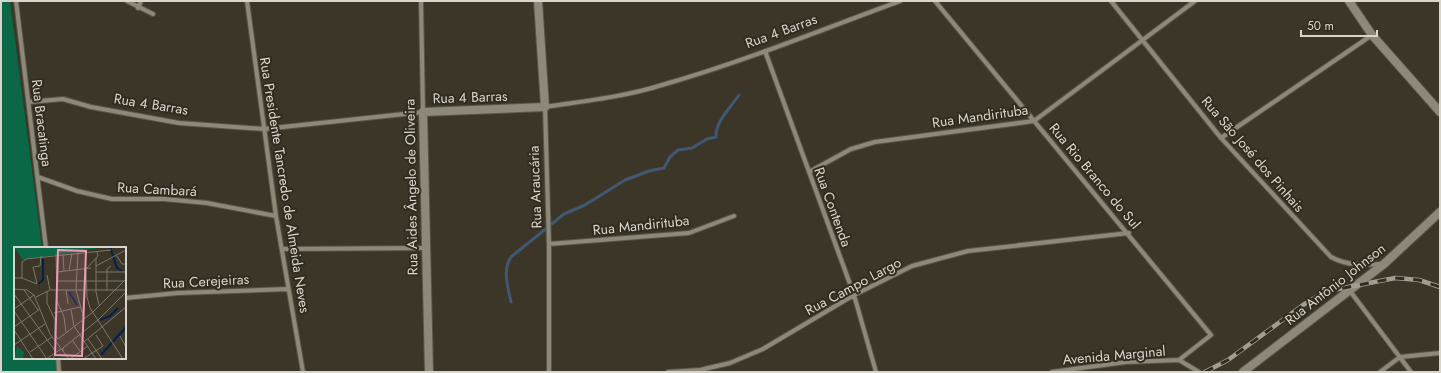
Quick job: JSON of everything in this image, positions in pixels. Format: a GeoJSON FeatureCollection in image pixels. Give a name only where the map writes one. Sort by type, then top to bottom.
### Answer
{"type":"FeatureCollection","features":[{"type":"Feature","properties":{"kind":"street","name":"Rua Bracatinga"},"geometry":{"type":"LineString","coordinates":[[16,1],[46,247]]}},
{"type":"Feature","properties":{"kind":"street"},"geometry":{"type":"LineString","coordinates":[[127,1],[138,8],[153,14]]}},
{"type":"Feature","properties":{"kind":"street"},"geometry":{"type":"LineString","coordinates":[[138,8],[141,1]]}},
{"type":"Feature","properties":{"kind":"street","name":"Rua Presidente Tancredo de Almeida Neves"},"geometry":{"type":"LineString","coordinates":[[247,1],[276,216],[303,372]]}},
{"type":"Feature","properties":{"kind":"street","name":"Rua Aides Ângelo de Oliveira"},"geometry":{"type":"LineString","coordinates":[[421,1],[425,248],[429,372]]}},
{"type":"Feature","properties":{"kind":"street","name":"Rua Araucária"},"geometry":{"type":"LineString","coordinates":[[538,1],[545,108],[549,244],[549,372]]}},
{"type":"Feature","properties":{"kind":"street","name":"Rua 4 Barras"},"geometry":{"type":"LineString","coordinates":[[29,102],[63,98],[91,107],[179,123],[264,129],[423,112],[545,108],[621,96],[662,85],[765,51],[900,1]]}},
{"type":"Feature","properties":{"kind":"street","name":"Rua Rio Branco do Sul"},"geometry":{"type":"LineString","coordinates":[[935,1],[1129,233],[1211,335],[1179,360]]}},
{"type":"Feature","properties":{"kind":"street","name":"Rua São José dos Pinhais"},"geometry":{"type":"LineString","coordinates":[[1111,1],[1144,40],[1220,138],[1331,258],[1341,263],[1354,265],[1384,264]]}},
{"type":"Feature","properties":{"kind":"street","name":"Rua Mandirituba"},"geometry":{"type":"LineString","coordinates":[[809,172],[851,149],[875,142],[1034,121],[1195,1]]}},
{"type":"Feature","properties":{"kind":"street"},"geometry":{"type":"LineString","coordinates":[[1349,1],[1372,34],[1440,112]]}},
{"type":"Feature","properties":{"kind":"street"},"geometry":{"type":"LineString","coordinates":[[1220,138],[1372,34]]}},
{"type":"Feature","properties":{"kind":"street","name":"Rua Contenda"},"geometry":{"type":"LineString","coordinates":[[765,51],[854,295],[876,372]]}},
{"type":"Feature","properties":{"kind":"street","name":"Rua Cambará"},"geometry":{"type":"LineString","coordinates":[[38,177],[77,191],[112,199],[164,199],[207,203],[276,216]]}},
{"type":"Feature","properties":{"kind":"street","name":"Rua Antônio Johnson"},"geometry":{"type":"LineString","coordinates":[[1243,372],[1384,264],[1440,212]]}},
{"type":"Feature","properties":{"kind":"street","name":"Rua Mandirituba"},"geometry":{"type":"LineString","coordinates":[[549,244],[689,233],[734,216]]}},
{"type":"Feature","properties":{"kind":"street","name":"Rua Campo Largo"},"geometry":{"type":"LineString","coordinates":[[668,372],[700,370],[730,363],[763,349],[854,295],[912,266],[968,251],[1129,233]]}},
{"type":"Feature","properties":{"kind":"street"},"geometry":{"type":"LineString","coordinates":[[282,249],[425,248]]}},
{"type":"Feature","properties":{"kind":"street","name":"Rua Cerejeiras"},"geometry":{"type":"LineString","coordinates":[[126,298],[178,293],[288,289]]}},
{"type":"Feature","properties":{"kind":"street"},"geometry":{"type":"LineString","coordinates":[[1350,291],[1411,372]]}},
{"type":"Feature","properties":{"kind":"street"},"geometry":{"type":"LineString","coordinates":[[1380,372],[1400,357],[1440,354]]}},
{"type":"Feature","properties":{"kind":"street"},"geometry":{"type":"LineString","coordinates":[[58,359],[59,372]]}},
{"type":"Feature","properties":{"kind":"street","name":"Avenida Marginal"},"geometry":{"type":"LineString","coordinates":[[1052,372],[1126,362],[1179,360],[1199,372]]}},
{"type":"Feature","properties":{"kind":"green space"},"geometry":{"type":"Polygon","coordinates":[[[1,1],[10,1],[42,247],[14,247],[14,359],[56,359],[58,372],[1,372],[1,1]]]}},
{"type":"Feature","properties":{"kind":"waterway"},"geometry":{"type":"LineString","coordinates":[[511,302],[506,273],[508,262],[511,257],[564,214],[585,205],[625,180],[649,171],[664,168],[670,157],[678,150],[692,148],[707,139],[716,137],[716,131],[721,120],[739,95]]}},
{"type":"Feature","properties":{"kind":"railway"},"geometry":{"type":"LineString","coordinates":[[1205,372],[1228,360],[1303,305],[1318,296],[1333,290],[1395,278],[1419,280],[1440,287]]}}]}
